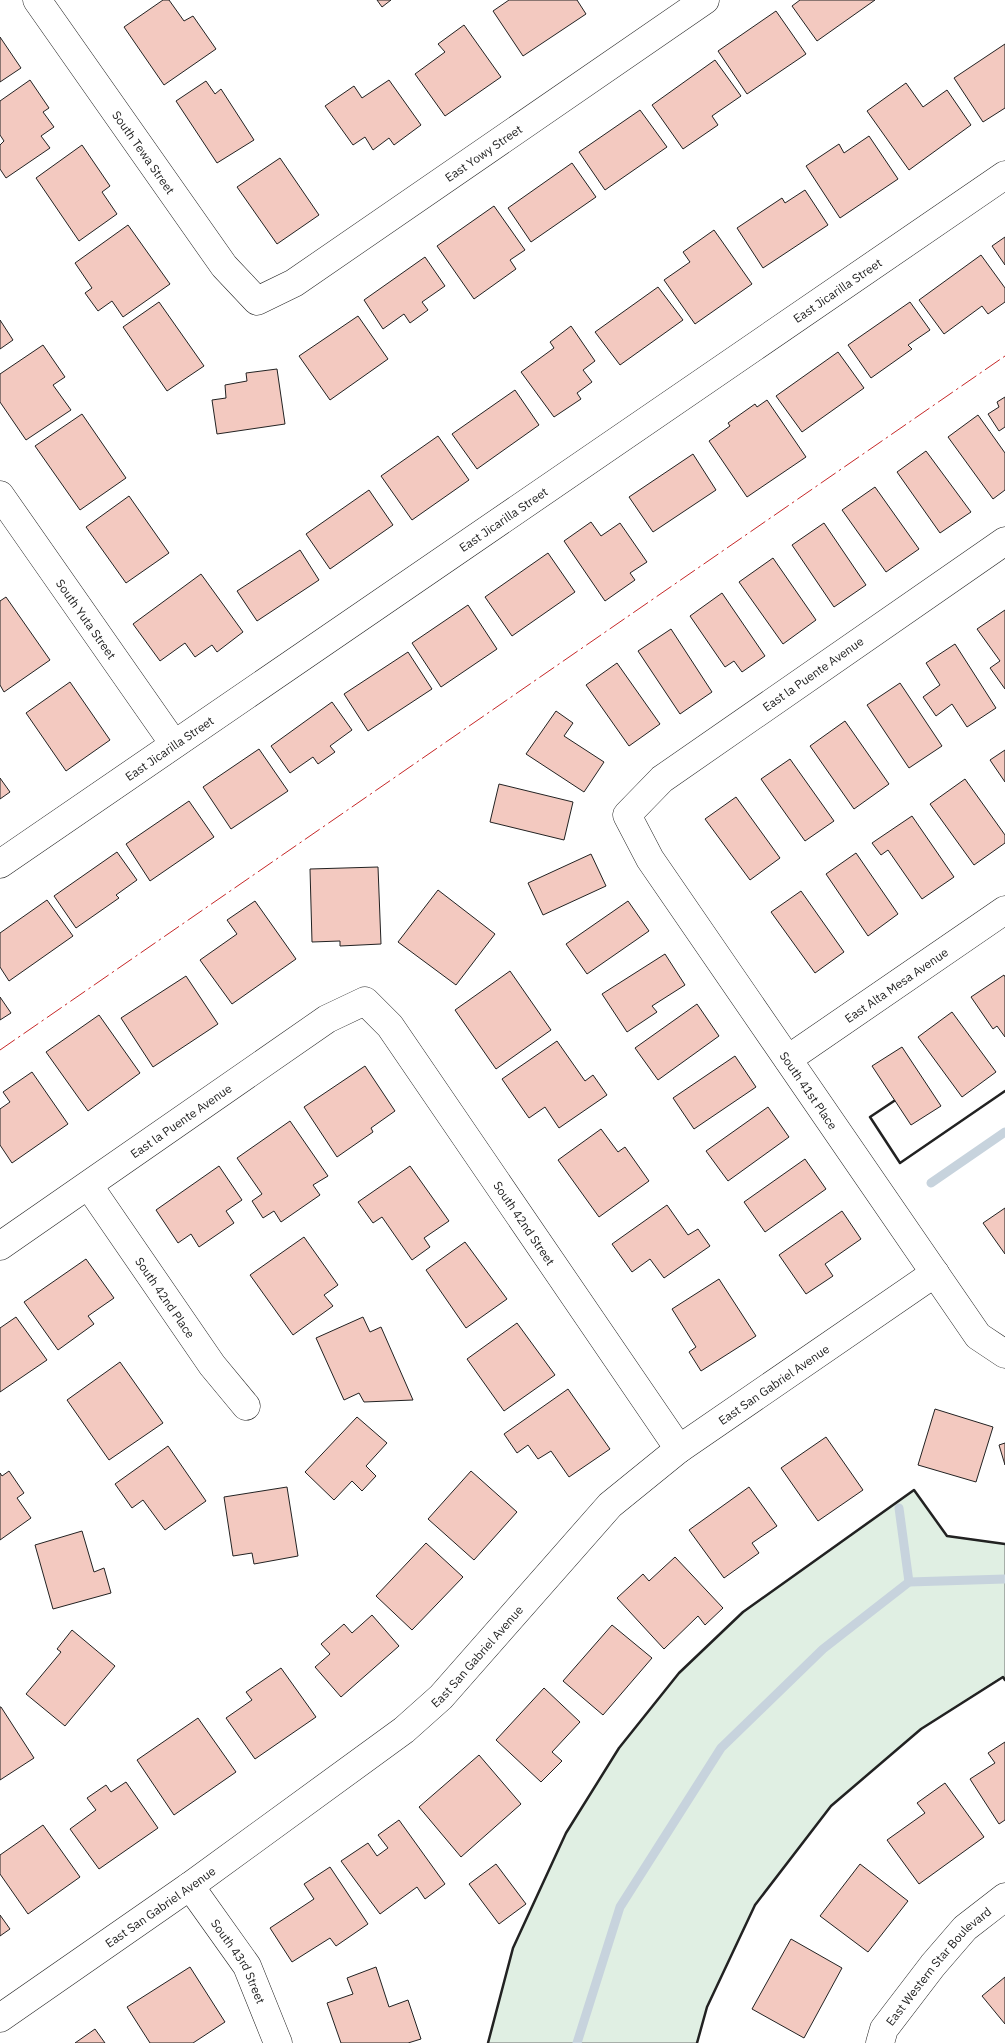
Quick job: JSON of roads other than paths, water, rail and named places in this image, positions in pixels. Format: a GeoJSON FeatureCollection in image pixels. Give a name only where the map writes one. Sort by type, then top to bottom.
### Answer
{"type":"FeatureCollection","features":[{"type":"Feature","properties":{"kind":"street","name":"South Tewa Street"},"geometry":{"type":"LineString","coordinates":[[37,0],[224,266],[257,301]]}},
{"type":"Feature","properties":{"kind":"street","name":"East Yowy Street"},"geometry":{"type":"LineString","coordinates":[[257,301],[294,283],[705,0]]}},
{"type":"Feature","properties":{"kind":"street","name":"East Jicarilla Street"},"geometry":{"type":"LineString","coordinates":[[0,864],[1005,175]]}},
{"type":"Feature","properties":{"kind":"street","name":"South Yuta Street"},"geometry":{"type":"LineString","coordinates":[[0,495],[174,744]]}},
{"type":"Feature","properties":{"kind":"street","name":"East la Puente Avenue"},"geometry":{"type":"LineString","coordinates":[[627,815],[662,779],[1005,541]]}},
{"type":"Feature","properties":{"kind":"street","name":"South 41st Place"},"geometry":{"type":"LineString","coordinates":[[627,815],[650,859],[978,1336],[1005,1355]]}},
{"type":"Feature","properties":{"kind":"street","name":"East Alta Mesa Avenue"},"geometry":{"type":"LineString","coordinates":[[788,1059],[1005,910]]}},
{"type":"Feature","properties":{"kind":"street","name":"East la Puente Avenue"},"geometry":{"type":"LineString","coordinates":[[0,1246],[327,1019],[365,1001]]}},
{"type":"Feature","properties":{"kind":"street","name":"South 42nd Street"},"geometry":{"type":"LineString","coordinates":[[365,1001],[390,1026],[679,1449]]}},
{"type":"Feature","properties":{"kind":"street","name":"South 42nd Place"},"geometry":{"type":"LineString","coordinates":[[89,1186],[212,1365],[246,1406]]}},
{"type":"Feature","properties":{"kind":"street","name":"East San Gabriel Avenue"},"geometry":{"type":"LineString","coordinates":[[0,2018],[190,1886],[404,1730],[440,1697],[610,1504],[679,1449],[935,1273]]}},
{"type":"Feature","properties":{"kind":"street","name":"South 43rd Street"},"geometry":{"type":"LineString","coordinates":[[190,1886],[246,1966],[278,2043]]}},
{"type":"Feature","properties":{"kind":"street","name":"East Western Star Boulevard"},"geometry":{"type":"LineString","coordinates":[[880,2043],[884,2029],[946,1950],[965,1928],[1005,1897]]}},
{"type":"Feature","properties":{"kind":"waterway"},"geometry":{"type":"LineString","coordinates":[[931,1183],[1005,1132]]}},
{"type":"Feature","properties":{"kind":"waterway"},"geometry":{"type":"LineString","coordinates":[[899,1508],[909,1582]]}},
{"type":"Feature","properties":{"kind":"waterway"},"geometry":{"type":"LineString","coordinates":[[577,2043],[620,1907],[721,1748],[823,1649],[909,1582],[1005,1579]]}}]}
